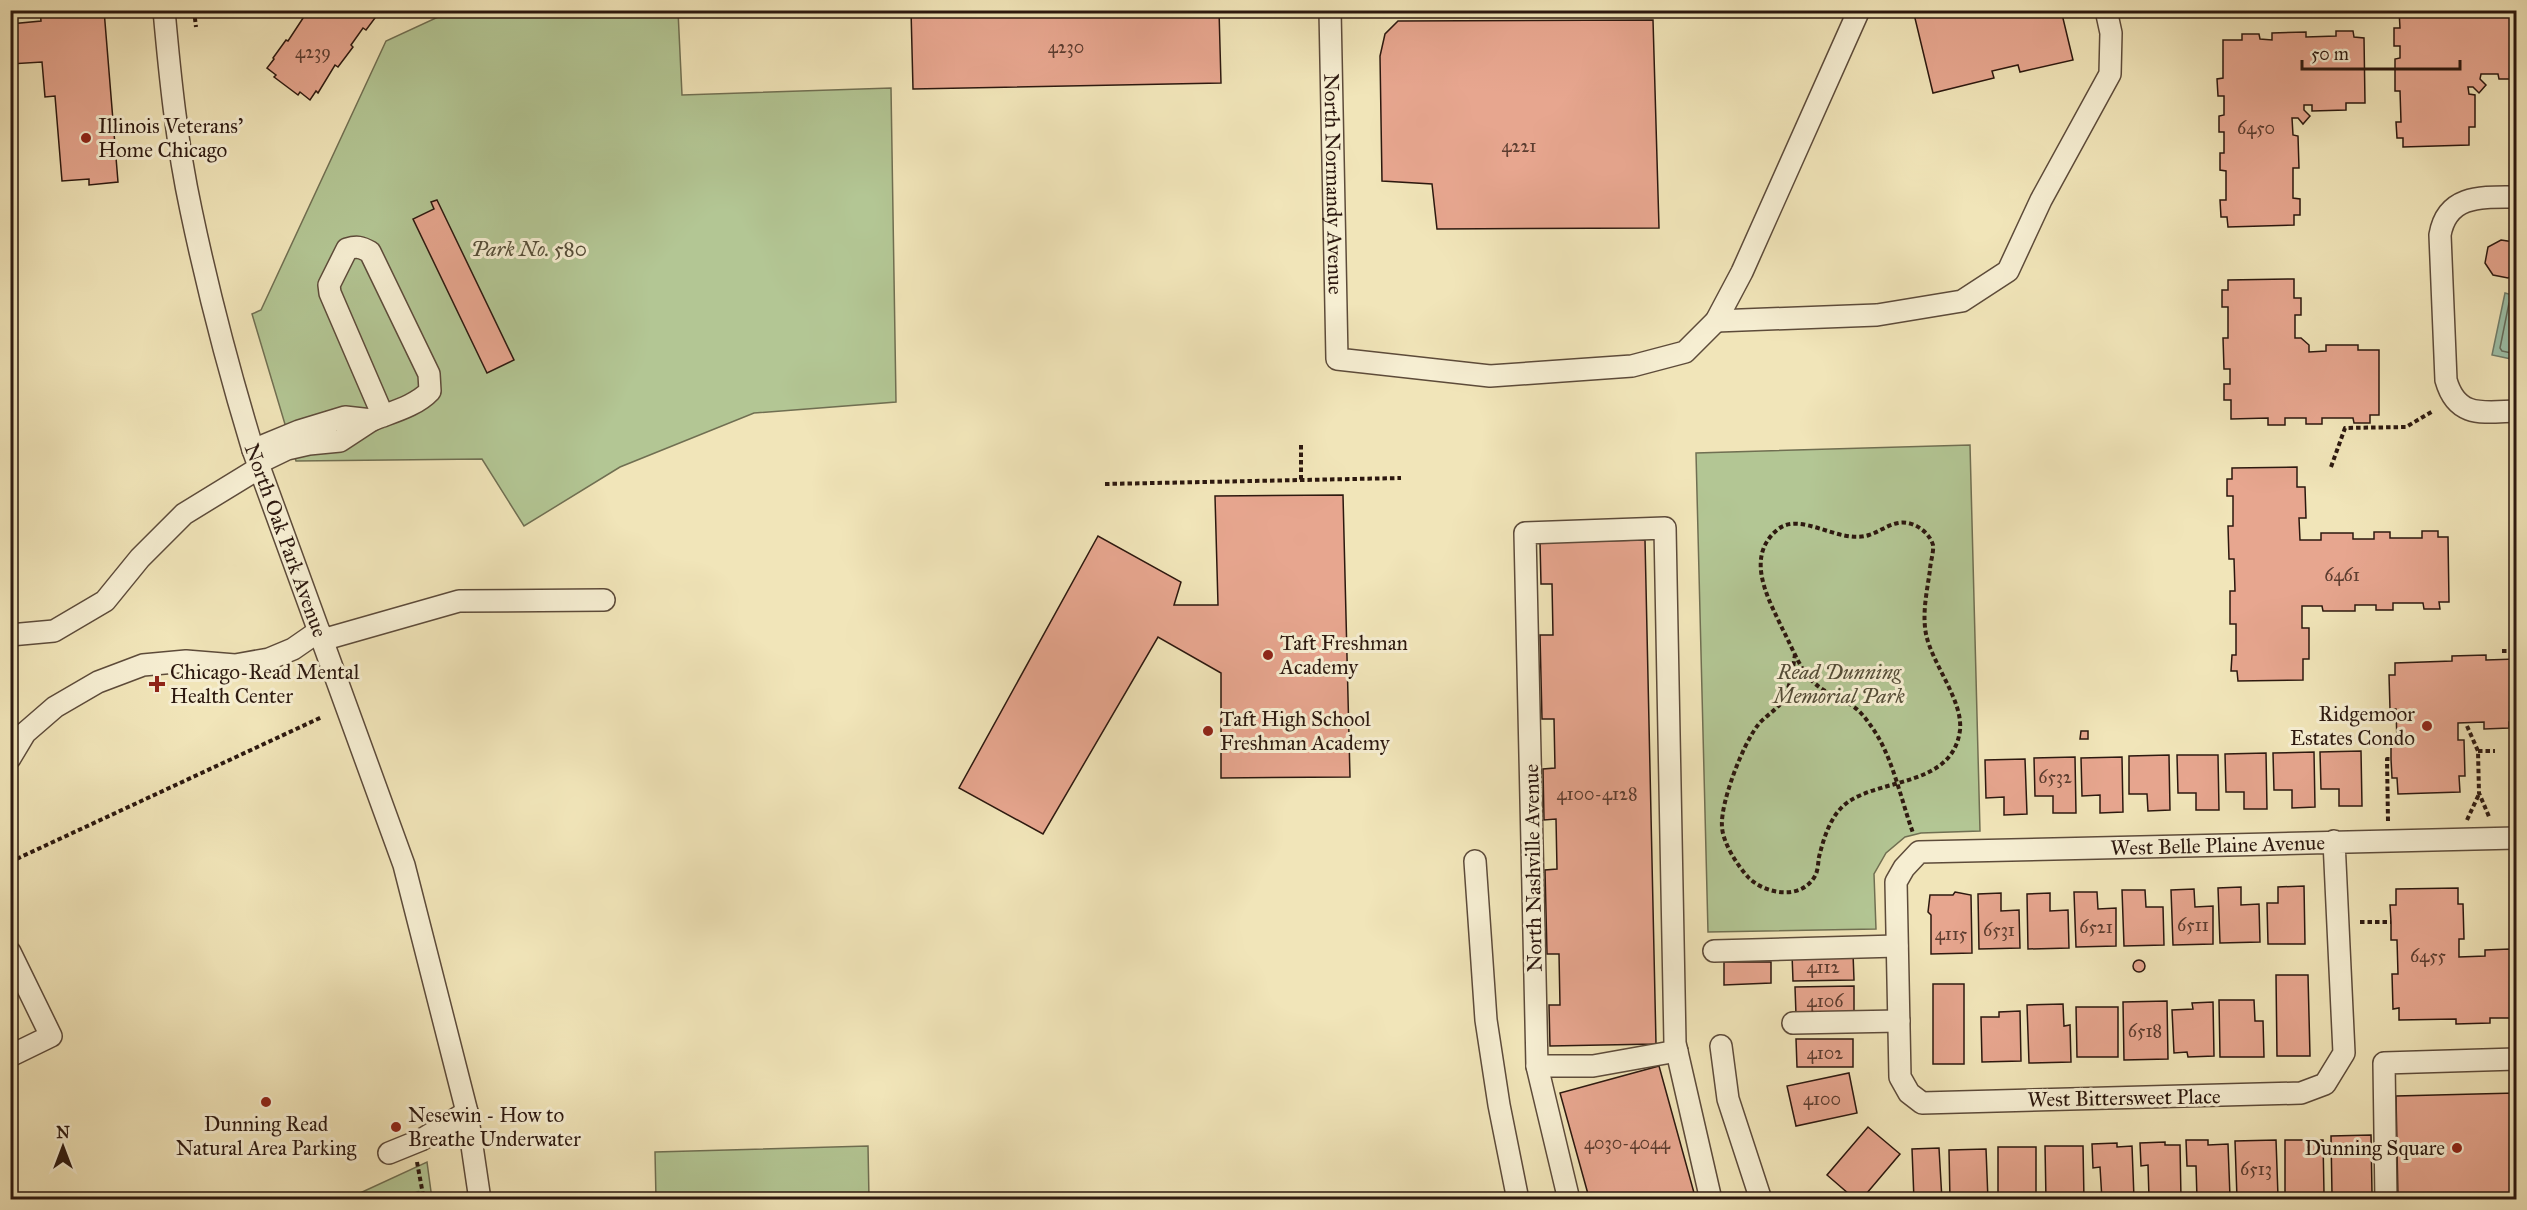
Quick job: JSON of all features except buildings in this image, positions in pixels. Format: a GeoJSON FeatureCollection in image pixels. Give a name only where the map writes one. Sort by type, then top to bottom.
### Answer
{"type":"FeatureCollection","features":[{"type":"Feature","properties":{"kind":"street","name":"North Oak Park Avenue"},"geometry":{"type":"LineString","coordinates":[[164,10],[172,93],[191,210],[234,385],[257,460],[404,865],[467,1112],[480,1200]]}},
{"type":"Feature","properties":{"kind":"street","name":"North Normandy Avenue"},"geometry":{"type":"LineString","coordinates":[[1330,10],[1337,358],[1490,376],[1632,366],[1685,352],[1716,321]]}},
{"type":"Feature","properties":{"kind":"street"},"geometry":{"type":"LineString","coordinates":[[1716,321],[1742,272],[1860,10]]}},
{"type":"Feature","properties":{"kind":"street"},"geometry":{"type":"LineString","coordinates":[[1716,321],[1876,315],[1962,301],[2008,271],[2041,200],[2110,74],[2111,33],[2106,10]]}},
{"type":"Feature","properties":{"kind":"street"},"geometry":{"type":"LineString","coordinates":[[2517,197],[2476,199],[2457,205],[2446,214],[2440,235],[2446,380],[2454,400],[2468,410],[2517,411]]}},
{"type":"Feature","properties":{"kind":"street"},"geometry":{"type":"LineString","coordinates":[[10,635],[54,631],[105,601],[140,558],[184,514],[257,460],[287,449],[340,441],[377,418],[423,398],[430,391],[429,374],[370,252],[362,247],[354,247],[347,249],[329,285],[330,293],[377,418]]}},
{"type":"Feature","properties":{"kind":"street","name":"North Nashville Avenue"},"geometry":{"type":"LineString","coordinates":[[1569,1200],[1537,1066],[1526,533],[1665,528],[1675,1043],[1677,1051]]}},
{"type":"Feature","properties":{"kind":"street"},"geometry":{"type":"LineString","coordinates":[[10,758],[25,733],[55,707],[98,682],[143,665],[186,661],[235,665],[269,659],[321,635],[459,601],[604,600]]}},
{"type":"Feature","properties":{"kind":"street","name":"West Belle Plaine Avenue"},"geometry":{"type":"LineString","coordinates":[[1919,852],[2517,838]]}},
{"type":"Feature","properties":{"kind":"street","name":"West Bittersweet Place"},"geometry":{"type":"LineString","coordinates":[[1899,1021],[1900,1077],[1909,1093],[1922,1103],[2301,1094],[2325,1084],[2344,1053],[2334,842]]}},
{"type":"Feature","properties":{"kind":"street"},"geometry":{"type":"LineString","coordinates":[[1793,1023],[1899,1021],[1896,882],[1904,868],[1919,852]]}},
{"type":"Feature","properties":{"kind":"street"},"geometry":{"type":"LineString","coordinates":[[1475,861],[1486,1020],[1498,1105],[1518,1200]]}},
{"type":"Feature","properties":{"kind":"street"},"geometry":{"type":"LineString","coordinates":[[1714,951],[1897,946]]}},
{"type":"Feature","properties":{"kind":"street"},"geometry":{"type":"LineString","coordinates":[[10,952],[51,1036],[10,1056]]}},
{"type":"Feature","properties":{"kind":"street"},"geometry":{"type":"LineString","coordinates":[[1721,1046],[1728,1099],[1761,1200]]}},
{"type":"Feature","properties":{"kind":"street"},"geometry":{"type":"LineString","coordinates":[[1537,1066],[1593,1066],[1677,1051],[1712,1200]]}},
{"type":"Feature","properties":{"kind":"street"},"geometry":{"type":"LineString","coordinates":[[2386,1200],[2384,1063],[2517,1059]]}},
{"type":"Feature","properties":{"kind":"street"},"geometry":{"type":"LineString","coordinates":[[389,1153],[414,1144],[467,1112]]}},
{"type":"Feature","properties":{"kind":"path"},"geometry":{"type":"LineString","coordinates":[[194,10],[196,27]]}},
{"type":"Feature","properties":{"kind":"path"},"geometry":{"type":"LineString","coordinates":[[2331,467],[2345,428],[2406,427],[2433,411]]}},
{"type":"Feature","properties":{"kind":"path"},"geometry":{"type":"LineString","coordinates":[[1300,445],[1301,480]]}},
{"type":"Feature","properties":{"kind":"path"},"geometry":{"type":"LineString","coordinates":[[1105,484],[1401,478]]}},
{"type":"Feature","properties":{"kind":"path"},"geometry":{"type":"LineString","coordinates":[[1795,654],[1790,681],[1781,702],[1759,724],[1748,740],[1733,777],[1723,814],[1722,828],[1726,842],[1739,865],[1758,886],[1772,892],[1789,892],[1805,886],[1815,876],[1827,832],[1839,809],[1852,799],[1896,784],[1930,772],[1944,761],[1954,747],[1960,728],[1955,703],[1932,658],[1925,633],[1924,617],[1933,546],[1925,534],[1915,524],[1902,522],[1867,536],[1852,537],[1797,523],[1777,530],[1766,544],[1760,562],[1763,587],[1795,654],[1808,675],[1832,697],[1854,707],[1880,739],[1896,784],[1919,852]]}},
{"type":"Feature","properties":{"kind":"path"},"geometry":{"type":"LineString","coordinates":[[2502,651],[2517,651]]}},
{"type":"Feature","properties":{"kind":"path"},"geometry":{"type":"LineString","coordinates":[[1781,702],[1813,695],[1832,697]]}},
{"type":"Feature","properties":{"kind":"path"},"geometry":{"type":"LineString","coordinates":[[10,862],[322,717]]}},
{"type":"Feature","properties":{"kind":"path"},"geometry":{"type":"LineString","coordinates":[[2467,726],[2478,751],[2479,793],[2490,819]]}},
{"type":"Feature","properties":{"kind":"path"},"geometry":{"type":"LineString","coordinates":[[2478,751],[2495,751]]}},
{"type":"Feature","properties":{"kind":"path"},"geometry":{"type":"LineString","coordinates":[[2388,822],[2386,759],[2391,759]]}},
{"type":"Feature","properties":{"kind":"path"},"geometry":{"type":"LineString","coordinates":[[2467,820],[2479,793]]}},
{"type":"Feature","properties":{"kind":"path"},"geometry":{"type":"LineString","coordinates":[[2360,922],[2391,922]]}},
{"type":"Feature","properties":{"kind":"path"},"geometry":{"type":"LineString","coordinates":[[414,1144],[424,1200]]}},
{"type":"Feature","properties":{"kind":"green space","name":"Park No. 580"},"geometry":{"type":"Polygon","coordinates":[[[451,11],[678,11],[682,95],[891,88],[896,402],[754,413],[620,467],[524,526],[482,459],[296,461],[252,314],[261,310],[386,41],[451,11]]]}},
{"type":"Feature","properties":{"kind":"green space","name":"Read Dunning Memorial Park"},"geometry":{"type":"Polygon","coordinates":[[[1970,445],[1980,831],[1921,833],[1905,837],[1886,853],[1874,874],[1876,929],[1708,932],[1696,453],[1970,445]]]}},
{"type":"Feature","properties":{"kind":"green space"},"geometry":{"type":"Polygon","coordinates":[[[868,1146],[869,1199],[656,1199],[655,1152],[868,1146]]]}},
{"type":"Feature","properties":{"kind":"green space"},"geometry":{"type":"Polygon","coordinates":[[[427,1162],[432,1199],[347,1199],[427,1162]]]}},
{"type":"Feature","properties":{"kind":"water"},"geometry":{"type":"Polygon","coordinates":[[[2505,293],[2516,296],[2516,360],[2492,355],[2505,293]]]}},
{"type":"Feature","properties":{"kind":"waterway"},"geometry":{"type":"LineString","coordinates":[[406,1200],[418,1194]]}},
{"type":"Feature","properties":{"kind":"place","name":"Illinois Veterans' Home Chicago"},"geometry":{"type":"Point","coordinates":[86,138]}},
{"type":"Feature","properties":{"kind":"place","name":"Taft Freshman Academy"},"geometry":{"type":"Point","coordinates":[1268,655]}},
{"type":"Feature","properties":{"kind":"place","name":"Chicago-Read Mental Health Center"},"geometry":{"type":"Point","coordinates":[157,684]}},
{"type":"Feature","properties":{"kind":"place","name":"Ridgemoor Estates Condo"},"geometry":{"type":"Point","coordinates":[2427,726]}},
{"type":"Feature","properties":{"kind":"place","name":"Taft High School Freshman Academy"},"geometry":{"type":"Point","coordinates":[1208,731]}},
{"type":"Feature","properties":{"kind":"place","name":"Dunning Read Natural Area Parking"},"geometry":{"type":"Point","coordinates":[266,1102]}},
{"type":"Feature","properties":{"kind":"place","name":"Nesewin - How to Breathe Underwater"},"geometry":{"type":"Point","coordinates":[396,1127]}},
{"type":"Feature","properties":{"kind":"place","name":"Dunning Square"},"geometry":{"type":"Point","coordinates":[2457,1148]}}]}
